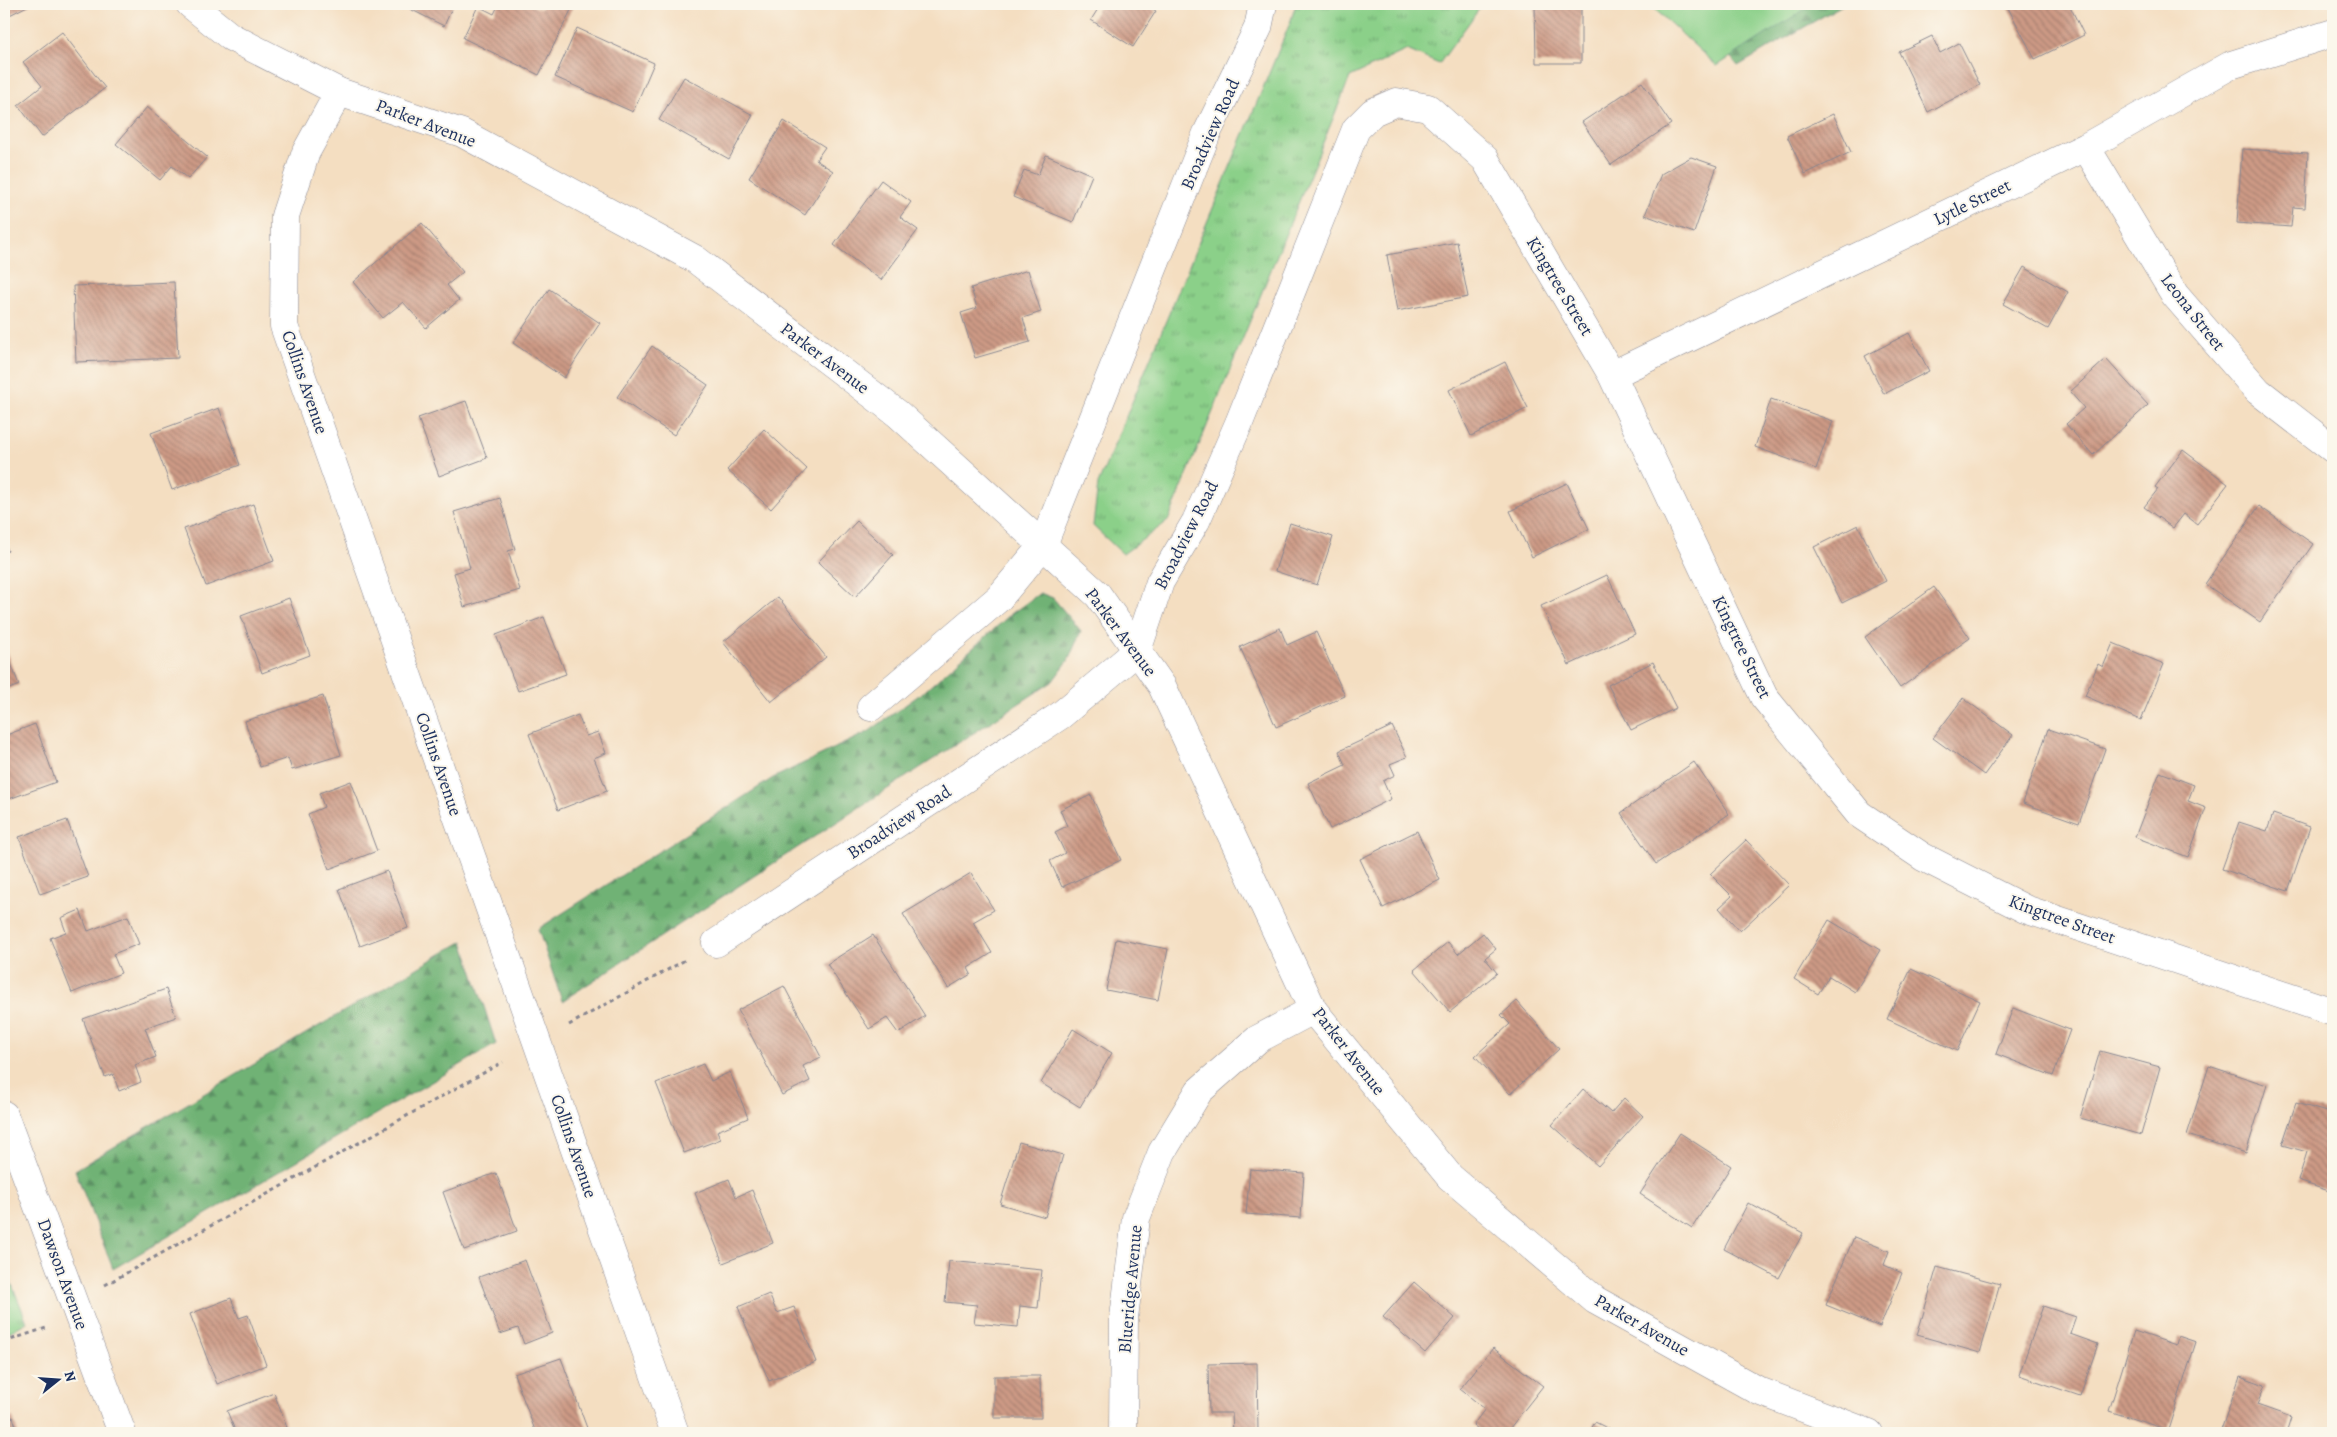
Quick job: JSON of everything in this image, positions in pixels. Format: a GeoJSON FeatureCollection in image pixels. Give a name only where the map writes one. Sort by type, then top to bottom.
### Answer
{"type":"FeatureCollection","features":[{"type":"Feature","properties":{"kind":"street","name":"Parker Avenue"},"geometry":{"type":"LineString","coordinates":[[190,4],[231,37],[339,92],[462,134],[695,259],[898,414],[1098,595],[1162,686],[1313,1010],[1450,1177],[1595,1300],[1760,1392],[1869,1433]]}},
{"type":"Feature","properties":{"kind":"street","name":"Broadview Road"},"geometry":{"type":"LineString","coordinates":[[871,707],[998,598],[1043,545],[1208,133],[1258,28],[1264,4]]}},
{"type":"Feature","properties":{"kind":"street","name":"Lytle Street"},"geometry":{"type":"LineString","coordinates":[[1612,375],[2086,147],[2230,65],[2333,34]]}},
{"type":"Feature","properties":{"kind":"street","name":"Collins Avenue"},"geometry":{"type":"LineString","coordinates":[[339,92],[306,152],[286,216],[284,326],[675,1433]]}},
{"type":"Feature","properties":{"kind":"street","name":"Broadview Road"},"geometry":{"type":"LineString","coordinates":[[716,943],[1061,715],[1137,651],[1160,582],[1196,521],[1239,423],[1356,128],[1372,112],[1396,102]]}},
{"type":"Feature","properties":{"kind":"street","name":"Kingtree Street"},"geometry":{"type":"LineString","coordinates":[[1396,102],[1428,108],[1485,159],[1612,375],[1764,697],[1859,814],[1923,857],[2025,909],[2333,1012]]}},
{"type":"Feature","properties":{"kind":"street","name":"Leona Street"},"geometry":{"type":"LineString","coordinates":[[2086,147],[2175,295],[2258,391],[2333,449]]}},
{"type":"Feature","properties":{"kind":"street","name":"Blueridge Avenue"},"geometry":{"type":"LineString","coordinates":[[1123,1433],[1124,1318],[1136,1218],[1162,1152],[1199,1091],[1258,1039],[1313,1010]]}},
{"type":"Feature","properties":{"kind":"street","name":"Dawson Avenue"},"geometry":{"type":"LineString","coordinates":[[4,1115],[122,1433]]}},
{"type":"Feature","properties":{"kind":"path"},"geometry":{"type":"LineString","coordinates":[[569,1025],[716,943]]}},
{"type":"Feature","properties":{"kind":"path"},"geometry":{"type":"LineString","coordinates":[[100,1288],[503,1062]]}},
{"type":"Feature","properties":{"kind":"path"},"geometry":{"type":"LineString","coordinates":[[4,1342],[54,1325]]}},
{"type":"Feature","properties":{"kind":"green space"},"geometry":{"type":"Polygon","coordinates":[[[1296,4],[1478,4],[1479,9],[1439,64],[1407,50],[1350,77],[1168,521],[1123,554],[1093,526],[1098,484],[1290,23],[1296,4]]]}},
{"type":"Feature","properties":{"kind":"green space"},"geometry":{"type":"Polygon","coordinates":[[[1649,4],[1813,4],[1717,66],[1649,4]]]}},
{"type":"Feature","properties":{"kind":"green space"},"geometry":{"type":"Polygon","coordinates":[[[1687,4],[1844,4],[1738,66],[1687,4]]]}},
{"type":"Feature","properties":{"kind":"green space"},"geometry":{"type":"Polygon","coordinates":[[[1040,593],[1053,598],[1081,631],[1068,661],[1052,682],[562,1001],[538,929],[773,778],[868,732],[926,690],[1011,614],[1040,593]]]}},
{"type":"Feature","properties":{"kind":"green space"},"geometry":{"type":"Polygon","coordinates":[[[463,941],[496,1044],[113,1269],[75,1170],[463,941]]]}},
{"type":"Feature","properties":{"kind":"green space"},"geometry":{"type":"Polygon","coordinates":[[[4,1265],[27,1322],[4,1335],[4,1265]]]}},
{"type":"Feature","properties":{"kind":"building"},"geometry":{"type":"Polygon","coordinates":[[[4,4],[31,4],[4,18],[4,4]]]}},
{"type":"Feature","properties":{"kind":"building"},"geometry":{"type":"Polygon","coordinates":[[[400,4],[454,4],[444,26],[400,4]]]}},
{"type":"Feature","properties":{"kind":"building"},"geometry":{"type":"Polygon","coordinates":[[[499,4],[528,4],[541,9],[544,4],[574,4],[539,75],[463,38],[478,6],[494,14],[499,4]]]}},
{"type":"Feature","properties":{"kind":"building"},"geometry":{"type":"Polygon","coordinates":[[[1101,4],[1144,4],[1156,11],[1133,47],[1091,20],[1101,4]]]}},
{"type":"Feature","properties":{"kind":"building"},"geometry":{"type":"Polygon","coordinates":[[[1535,4],[1581,4],[1581,63],[1536,63],[1535,4]]]}},
{"type":"Feature","properties":{"kind":"building"},"geometry":{"type":"Polygon","coordinates":[[[2006,4],[2069,4],[2084,35],[2035,59],[2006,4]]]}},
{"type":"Feature","properties":{"kind":"building"},"geometry":{"type":"Polygon","coordinates":[[[577,28],[654,63],[633,112],[555,77],[577,28]]]}},
{"type":"Feature","properties":{"kind":"building"},"geometry":{"type":"Polygon","coordinates":[[[62,32],[105,88],[42,137],[18,105],[42,86],[23,62],[62,32]]]}},
{"type":"Feature","properties":{"kind":"building"},"geometry":{"type":"Polygon","coordinates":[[[1932,36],[1940,53],[1959,43],[1980,85],[1928,112],[1899,52],[1932,36]]]}},
{"type":"Feature","properties":{"kind":"building"},"geometry":{"type":"Polygon","coordinates":[[[684,77],[753,115],[729,159],[659,120],[684,77]]]}},
{"type":"Feature","properties":{"kind":"building"},"geometry":{"type":"Polygon","coordinates":[[[1642,82],[1671,124],[1611,165],[1582,122],[1642,82]]]}},
{"type":"Feature","properties":{"kind":"building"},"geometry":{"type":"Polygon","coordinates":[[[147,107],[207,157],[188,179],[172,166],[160,180],[116,144],[147,107]]]}},
{"type":"Feature","properties":{"kind":"building"},"geometry":{"type":"Polygon","coordinates":[[[1833,114],[1851,152],[1805,174],[1787,136],[1833,114]]]}},
{"type":"Feature","properties":{"kind":"building"},"geometry":{"type":"Polygon","coordinates":[[[784,121],[825,147],[816,160],[833,171],[805,215],[749,178],[784,121]]]}},
{"type":"Feature","properties":{"kind":"building"},"geometry":{"type":"Polygon","coordinates":[[[2242,149],[2308,153],[2305,208],[2293,207],[2291,227],[2237,223],[2242,149]]]}},
{"type":"Feature","properties":{"kind":"building"},"geometry":{"type":"Polygon","coordinates":[[[1046,155],[1092,175],[1073,222],[1013,197],[1024,170],[1038,175],[1046,155]]]}},
{"type":"Feature","properties":{"kind":"building"},"geometry":{"type":"Polygon","coordinates":[[[1691,157],[1717,166],[1694,233],[1645,215],[1661,174],[1691,157]]]}},
{"type":"Feature","properties":{"kind":"building"},"geometry":{"type":"Polygon","coordinates":[[[881,180],[911,202],[900,217],[918,230],[881,280],[834,245],[881,180]]]}},
{"type":"Feature","properties":{"kind":"building"},"geometry":{"type":"Polygon","coordinates":[[[422,223],[463,272],[447,285],[459,300],[426,328],[403,302],[383,318],[353,282],[422,223]]]}},
{"type":"Feature","properties":{"kind":"building"},"geometry":{"type":"Polygon","coordinates":[[[1457,242],[1468,297],[1397,311],[1387,255],[1457,242]]]}},
{"type":"Feature","properties":{"kind":"building"},"geometry":{"type":"Polygon","coordinates":[[[2024,267],[2068,292],[2048,329],[2003,304],[2024,267]]]}},
{"type":"Feature","properties":{"kind":"building"},"geometry":{"type":"Polygon","coordinates":[[[1028,270],[1041,312],[1023,318],[1030,342],[975,358],[961,313],[977,308],[971,288],[1028,270]]]}},
{"type":"Feature","properties":{"kind":"building"},"geometry":{"type":"Polygon","coordinates":[[[174,282],[178,358],[76,362],[73,286],[174,282]]]}},
{"type":"Feature","properties":{"kind":"building"},"geometry":{"type":"Polygon","coordinates":[[[549,289],[600,323],[564,378],[513,343],[549,289]]]}},
{"type":"Feature","properties":{"kind":"building"},"geometry":{"type":"Polygon","coordinates":[[[1909,333],[1929,371],[1884,394],[1865,356],[1909,333]]]}},
{"type":"Feature","properties":{"kind":"building"},"geometry":{"type":"Polygon","coordinates":[[[652,346],[708,385],[674,435],[617,397],[652,346]]]}},
{"type":"Feature","properties":{"kind":"building"},"geometry":{"type":"Polygon","coordinates":[[[2106,359],[2148,405],[2093,455],[2066,424],[2084,408],[2070,392],[2106,359]]]}},
{"type":"Feature","properties":{"kind":"building"},"geometry":{"type":"Polygon","coordinates":[[[1505,362],[1528,408],[1471,436],[1449,390],[1505,362]]]}},
{"type":"Feature","properties":{"kind":"building"},"geometry":{"type":"Polygon","coordinates":[[[1771,399],[1833,421],[1816,469],[1755,447],[1771,399]]]}},
{"type":"Feature","properties":{"kind":"building"},"geometry":{"type":"Polygon","coordinates":[[[466,401],[487,458],[439,476],[418,418],[466,401]]]}},
{"type":"Feature","properties":{"kind":"building"},"geometry":{"type":"Polygon","coordinates":[[[219,408],[240,465],[172,490],[151,433],[219,408]]]}},
{"type":"Feature","properties":{"kind":"building"},"geometry":{"type":"Polygon","coordinates":[[[764,429],[807,469],[771,509],[727,470],[764,429]]]}},
{"type":"Feature","properties":{"kind":"building"},"geometry":{"type":"Polygon","coordinates":[[[2183,450],[2228,484],[2197,524],[2184,514],[2173,528],[2144,507],[2158,489],[2155,487],[2183,450]]]}},
{"type":"Feature","properties":{"kind":"building"},"geometry":{"type":"Polygon","coordinates":[[[1567,483],[1589,529],[1532,557],[1510,511],[1567,483]]]}},
{"type":"Feature","properties":{"kind":"building"},"geometry":{"type":"Polygon","coordinates":[[[500,498],[515,549],[508,551],[520,590],[464,607],[454,573],[470,568],[454,512],[500,498]]]}},
{"type":"Feature","properties":{"kind":"building"},"geometry":{"type":"Polygon","coordinates":[[[253,504],[274,561],[206,586],[184,529],[253,504]]]}},
{"type":"Feature","properties":{"kind":"building"},"geometry":{"type":"Polygon","coordinates":[[[2259,506],[2313,544],[2260,622],[2205,584],[2259,506]]]}},
{"type":"Feature","properties":{"kind":"building"},"geometry":{"type":"Polygon","coordinates":[[[857,521],[893,555],[855,597],[818,562],[857,521]]]}},
{"type":"Feature","properties":{"kind":"building"},"geometry":{"type":"Polygon","coordinates":[[[1290,523],[1333,537],[1317,585],[1275,571],[1290,523]]]}},
{"type":"Feature","properties":{"kind":"building"},"geometry":{"type":"Polygon","coordinates":[[[1858,525],[1886,581],[1842,603],[1814,547],[1858,525]]]}},
{"type":"Feature","properties":{"kind":"building"},"geometry":{"type":"Polygon","coordinates":[[[4,540],[8,551],[4,553],[4,540]]]}},
{"type":"Feature","properties":{"kind":"building"},"geometry":{"type":"Polygon","coordinates":[[[1607,575],[1635,634],[1569,665],[1541,606],[1607,575]]]}},
{"type":"Feature","properties":{"kind":"building"},"geometry":{"type":"Polygon","coordinates":[[[1934,587],[1970,638],[1900,688],[1865,637],[1934,587]]]}},
{"type":"Feature","properties":{"kind":"building"},"geometry":{"type":"Polygon","coordinates":[[[778,597],[826,657],[771,702],[723,642],[778,597]]]}},
{"type":"Feature","properties":{"kind":"building"},"geometry":{"type":"Polygon","coordinates":[[[289,598],[310,655],[262,673],[241,616],[289,598]]]}},
{"type":"Feature","properties":{"kind":"building"},"geometry":{"type":"Polygon","coordinates":[[[544,617],[566,674],[518,691],[496,635],[544,617]]]}},
{"type":"Feature","properties":{"kind":"building"},"geometry":{"type":"Polygon","coordinates":[[[1280,628],[1287,645],[1316,632],[1345,696],[1276,727],[1240,647],[1280,628]]]}},
{"type":"Feature","properties":{"kind":"building"},"geometry":{"type":"Polygon","coordinates":[[[2113,643],[2164,664],[2141,720],[2085,696],[2098,664],[2103,667],[2113,643]]]}},
{"type":"Feature","properties":{"kind":"building"},"geometry":{"type":"Polygon","coordinates":[[[4,645],[19,685],[4,691],[4,645]]]}},
{"type":"Feature","properties":{"kind":"building"},"geometry":{"type":"Polygon","coordinates":[[[1653,662],[1676,708],[1631,730],[1608,685],[1653,662]]]}},
{"type":"Feature","properties":{"kind":"building"},"geometry":{"type":"Polygon","coordinates":[[[323,696],[341,755],[292,770],[288,758],[260,767],[245,721],[323,696]]]}},
{"type":"Feature","properties":{"kind":"building"},"geometry":{"type":"Polygon","coordinates":[[[1963,698],[2013,735],[1984,775],[1933,738],[1963,698]]]}},
{"type":"Feature","properties":{"kind":"building"},"geometry":{"type":"Polygon","coordinates":[[[578,715],[586,736],[598,732],[606,753],[594,758],[607,791],[558,810],[529,734],[578,715]]]}},
{"type":"Feature","properties":{"kind":"building"},"geometry":{"type":"Polygon","coordinates":[[[35,724],[56,782],[9,799],[4,786],[4,736],[35,724]]]}},
{"type":"Feature","properties":{"kind":"building"},"geometry":{"type":"Polygon","coordinates":[[[1392,726],[1407,757],[1390,764],[1395,775],[1383,781],[1391,799],[1330,829],[1308,783],[1345,765],[1339,751],[1392,726]]]}},
{"type":"Feature","properties":{"kind":"building"},"geometry":{"type":"Polygon","coordinates":[[[2048,729],[2105,749],[2079,823],[2023,803],[2048,729]]]}},
{"type":"Feature","properties":{"kind":"building"},"geometry":{"type":"Polygon","coordinates":[[[1694,762],[1729,814],[1656,864],[1621,813],[1694,762]]]}},
{"type":"Feature","properties":{"kind":"building"},"geometry":{"type":"Polygon","coordinates":[[[2160,772],[2194,785],[2188,801],[2206,808],[2188,857],[2135,837],[2160,772]]]}},
{"type":"Feature","properties":{"kind":"building"},"geometry":{"type":"Polygon","coordinates":[[[351,781],[377,851],[329,869],[308,814],[324,807],[319,793],[351,781]]]}},
{"type":"Feature","properties":{"kind":"building"},"geometry":{"type":"Polygon","coordinates":[[[1091,795],[1121,860],[1062,887],[1050,861],[1065,853],[1055,832],[1067,826],[1060,810],[1091,795]]]}},
{"type":"Feature","properties":{"kind":"building"},"geometry":{"type":"Polygon","coordinates":[[[2273,814],[2310,827],[2288,891],[2222,869],[2239,822],[2267,831],[2273,814]]]}},
{"type":"Feature","properties":{"kind":"building"},"geometry":{"type":"Polygon","coordinates":[[[67,820],[88,877],[40,894],[19,837],[67,820]]]}},
{"type":"Feature","properties":{"kind":"building"},"geometry":{"type":"Polygon","coordinates":[[[1417,831],[1440,880],[1383,908],[1360,859],[1417,831]]]}},
{"type":"Feature","properties":{"kind":"building"},"geometry":{"type":"Polygon","coordinates":[[[1746,840],[1789,885],[1740,931],[1719,908],[1732,896],[1710,874],[1746,840]]]}},
{"type":"Feature","properties":{"kind":"building"},"geometry":{"type":"Polygon","coordinates":[[[387,871],[408,928],[360,946],[339,889],[387,871]]]}},
{"type":"Feature","properties":{"kind":"building"},"geometry":{"type":"Polygon","coordinates":[[[971,873],[994,910],[973,922],[992,953],[968,968],[971,974],[948,988],[903,914],[971,873]]]}},
{"type":"Feature","properties":{"kind":"building"},"geometry":{"type":"Polygon","coordinates":[[[80,910],[88,931],[128,916],[139,944],[113,954],[121,973],[72,993],[50,938],[66,932],[61,918],[80,910]]]}},
{"type":"Feature","properties":{"kind":"building"},"geometry":{"type":"Polygon","coordinates":[[[1829,920],[1880,950],[1855,992],[1829,976],[1818,994],[1794,979],[1829,920]]]}},
{"type":"Feature","properties":{"kind":"building"},"geometry":{"type":"Polygon","coordinates":[[[1483,933],[1496,949],[1485,958],[1497,973],[1450,1012],[1414,970],[1448,942],[1458,954],[1483,933]]]}},
{"type":"Feature","properties":{"kind":"building"},"geometry":{"type":"Polygon","coordinates":[[[873,935],[925,1016],[898,1033],[887,1018],[869,1029],[827,964],[873,935]]]}},
{"type":"Feature","properties":{"kind":"building"},"geometry":{"type":"Polygon","coordinates":[[[1116,939],[1168,949],[1158,1000],[1106,990],[1116,939]]]}},
{"type":"Feature","properties":{"kind":"building"},"geometry":{"type":"Polygon","coordinates":[[[1911,969],[1980,1001],[1957,1051],[1887,1019],[1911,969]]]}},
{"type":"Feature","properties":{"kind":"building"},"geometry":{"type":"Polygon","coordinates":[[[784,986],[821,1057],[803,1066],[810,1081],[782,1095],[738,1010],[784,986]]]}},
{"type":"Feature","properties":{"kind":"building"},"geometry":{"type":"Polygon","coordinates":[[[166,989],[176,1017],[145,1028],[156,1057],[135,1065],[141,1082],[119,1091],[113,1074],[105,1077],[83,1019],[166,989]]]}},
{"type":"Feature","properties":{"kind":"building"},"geometry":{"type":"Polygon","coordinates":[[[1517,1001],[1559,1049],[1510,1094],[1475,1056],[1510,1024],[1501,1015],[1517,1001]]]}},
{"type":"Feature","properties":{"kind":"building"},"geometry":{"type":"Polygon","coordinates":[[[2013,1008],[2070,1030],[2053,1076],[1996,1054],[2013,1008]]]}},
{"type":"Feature","properties":{"kind":"building"},"geometry":{"type":"Polygon","coordinates":[[[1073,1029],[1112,1053],[1080,1107],[1041,1083],[1073,1029]]]}},
{"type":"Feature","properties":{"kind":"building"},"geometry":{"type":"Polygon","coordinates":[[[2100,1051],[2160,1067],[2141,1135],[2080,1118],[2100,1051]]]}},
{"type":"Feature","properties":{"kind":"building"},"geometry":{"type":"Polygon","coordinates":[[[703,1064],[711,1081],[730,1072],[748,1118],[717,1131],[721,1139],[684,1153],[656,1083],[703,1064]]]}},
{"type":"Feature","properties":{"kind":"building"},"geometry":{"type":"Polygon","coordinates":[[[2209,1066],[2267,1085],[2246,1153],[2187,1135],[2209,1066]]]}},
{"type":"Feature","properties":{"kind":"building"},"geometry":{"type":"Polygon","coordinates":[[[1583,1089],[1611,1113],[1624,1098],[1643,1116],[1598,1166],[1552,1125],[1583,1089]]]}},
{"type":"Feature","properties":{"kind":"building"},"geometry":{"type":"Polygon","coordinates":[[[2296,1103],[2333,1114],[2332,1192],[2298,1181],[2307,1152],[2282,1145],[2296,1103]]]}},
{"type":"Feature","properties":{"kind":"building"},"geometry":{"type":"Polygon","coordinates":[[[1680,1133],[1731,1166],[1692,1228],[1640,1194],[1680,1133]]]}},
{"type":"Feature","properties":{"kind":"building"},"geometry":{"type":"Polygon","coordinates":[[[1019,1142],[1063,1155],[1045,1217],[1000,1204],[1019,1142]]]}},
{"type":"Feature","properties":{"kind":"building"},"geometry":{"type":"Polygon","coordinates":[[[1250,1169],[1304,1173],[1301,1218],[1246,1214],[1250,1169]]]}},
{"type":"Feature","properties":{"kind":"building"},"geometry":{"type":"Polygon","coordinates":[[[496,1173],[517,1231],[464,1250],[443,1192],[496,1173]]]}},
{"type":"Feature","properties":{"kind":"building"},"geometry":{"type":"Polygon","coordinates":[[[729,1179],[736,1197],[752,1190],[773,1243],[723,1263],[695,1193],[729,1179]]]}},
{"type":"Feature","properties":{"kind":"building"},"geometry":{"type":"Polygon","coordinates":[[[1748,1203],[1803,1233],[1779,1278],[1724,1249],[1748,1203]]]}},
{"type":"Feature","properties":{"kind":"building"},"geometry":{"type":"Polygon","coordinates":[[[1854,1237],[1889,1251],[1884,1265],[1902,1273],[1880,1327],[1826,1305],[1854,1237]]]}},
{"type":"Feature","properties":{"kind":"building"},"geometry":{"type":"Polygon","coordinates":[[[525,1260],[552,1333],[524,1344],[518,1328],[500,1334],[479,1277],[525,1260]]]}},
{"type":"Feature","properties":{"kind":"building"},"geometry":{"type":"Polygon","coordinates":[[[949,1261],[1042,1270],[1038,1308],[1020,1306],[1018,1327],[974,1323],[977,1305],[945,1302],[949,1261]]]}},
{"type":"Feature","properties":{"kind":"building"},"geometry":{"type":"Polygon","coordinates":[[[1937,1267],[2000,1284],[1980,1353],[1917,1335],[1937,1267]]]}},
{"type":"Feature","properties":{"kind":"building"},"geometry":{"type":"Polygon","coordinates":[[[1414,1282],[1455,1318],[1425,1353],[1383,1317],[1414,1282]]]}},
{"type":"Feature","properties":{"kind":"building"},"geometry":{"type":"Polygon","coordinates":[[[769,1294],[777,1313],[794,1307],[816,1362],[769,1381],[738,1307],[769,1294]]]}},
{"type":"Feature","properties":{"kind":"building"},"geometry":{"type":"Polygon","coordinates":[[[231,1298],[239,1318],[248,1315],[266,1365],[217,1384],[190,1314],[231,1298]]]}},
{"type":"Feature","properties":{"kind":"building"},"geometry":{"type":"Polygon","coordinates":[[[2043,1306],[2076,1317],[2070,1334],[2098,1344],[2080,1396],[2019,1375],[2043,1306]]]}},
{"type":"Feature","properties":{"kind":"building"},"geometry":{"type":"Polygon","coordinates":[[[2134,1331],[2176,1345],[2178,1336],[2196,1342],[2168,1430],[2109,1411],[2134,1331]]]}},
{"type":"Feature","properties":{"kind":"building"},"geometry":{"type":"Polygon","coordinates":[[[1493,1348],[1543,1386],[1506,1433],[1483,1433],[1473,1425],[1485,1409],[1460,1389],[1493,1348]]]}},
{"type":"Feature","properties":{"kind":"building"},"geometry":{"type":"Polygon","coordinates":[[[561,1358],[587,1428],[573,1433],[536,1433],[514,1374],[561,1358]]]}},
{"type":"Feature","properties":{"kind":"building"},"geometry":{"type":"Polygon","coordinates":[[[1257,1363],[1258,1433],[1233,1433],[1232,1413],[1209,1413],[1208,1364],[1257,1363]]]}},
{"type":"Feature","properties":{"kind":"building"},"geometry":{"type":"Polygon","coordinates":[[[994,1376],[1040,1376],[1041,1418],[994,1418],[994,1376]]]}},
{"type":"Feature","properties":{"kind":"building"},"geometry":{"type":"Polygon","coordinates":[[[2240,1376],[2265,1385],[2257,1405],[2291,1417],[2286,1433],[2220,1433],[2240,1376]]]}},
{"type":"Feature","properties":{"kind":"building"},"geometry":{"type":"Polygon","coordinates":[[[274,1393],[289,1433],[236,1433],[227,1411],[274,1393]]]}},
{"type":"Feature","properties":{"kind":"building"},"geometry":{"type":"Polygon","coordinates":[[[13,1417],[18,1433],[4,1433],[4,1420],[13,1417]]]}},
{"type":"Feature","properties":{"kind":"building"},"geometry":{"type":"Polygon","coordinates":[[[1595,1422],[1617,1433],[1589,1433],[1595,1422]]]}}]}
